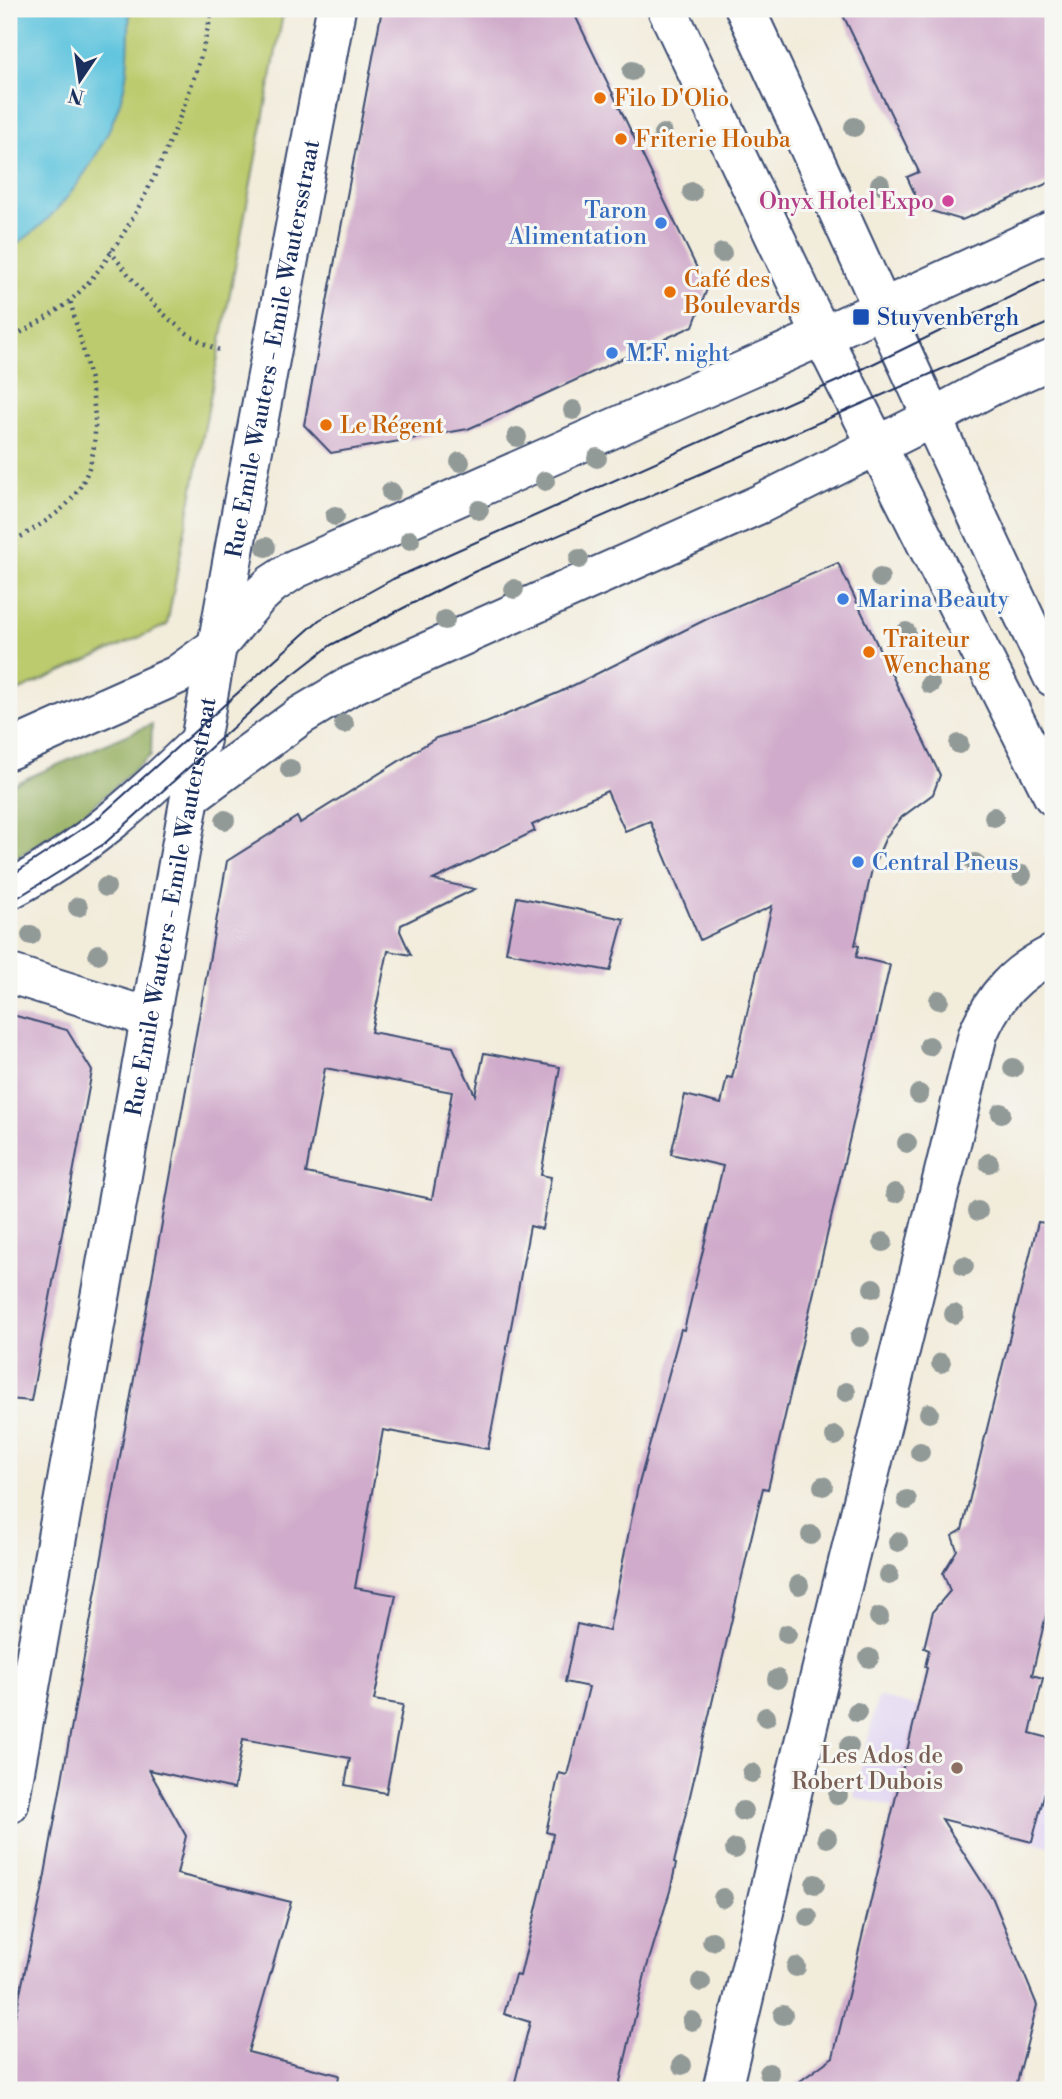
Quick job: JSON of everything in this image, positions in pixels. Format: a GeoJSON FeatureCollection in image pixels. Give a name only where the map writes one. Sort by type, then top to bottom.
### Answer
{"type":"FeatureCollection","features":[{"type":"Feature","properties":{"kind":"street","name":"Rue Emile Wauters - Emile Wautersstraat"},"geometry":{"type":"LineString","coordinates":[[9,1804],[217,646],[336,9]]}},
{"type":"Feature","properties":{"kind":"street"},"geometry":{"type":"LineString","coordinates":[[667,9],[822,336],[1053,796]]}},
{"type":"Feature","properties":{"kind":"street"},"geometry":{"type":"LineString","coordinates":[[745,9],[1053,677]]}},
{"type":"Feature","properties":{"kind":"street"},"geometry":{"type":"LineString","coordinates":[[9,750],[177,675],[217,646],[256,598],[295,569],[822,336],[1053,230]]}},
{"type":"Feature","properties":{"kind":"street"},"geometry":{"type":"LineString","coordinates":[[192,795],[300,716],[350,686],[771,499],[879,446],[991,386],[1053,359]]}},
{"type":"Feature","properties":{"kind":"street"},"geometry":{"type":"LineString","coordinates":[[9,890],[69,854],[130,807],[201,740]]}},
{"type":"Feature","properties":{"kind":"street"},"geometry":{"type":"LineString","coordinates":[[722,2090],[812,1707],[978,1034],[1000,991],[1016,976],[1053,954]]}},
{"type":"Feature","properties":{"kind":"street"},"geometry":{"type":"LineString","coordinates":[[9,976],[14,975],[151,1018]]}},
{"type":"Feature","properties":{"kind":"path"},"geometry":{"type":"LineString","coordinates":[[9,340],[70,300],[131,220],[192,87],[204,51],[212,9]]}},
{"type":"Feature","properties":{"kind":"path"},"geometry":{"type":"LineString","coordinates":[[110,251],[138,286],[190,335],[234,354]]}},
{"type":"Feature","properties":{"kind":"path"},"geometry":{"type":"LineString","coordinates":[[9,544],[43,524],[67,503],[82,482],[91,459],[94,435],[92,387],[70,300]]}},
{"type":"Feature","properties":{"kind":"shaded area","name":"Les Ados de Robert Dubois"},"geometry":{"type":"Polygon","coordinates":[[[878,1697],[1053,1739],[1053,1847],[854,1797],[878,1697]]]}},
{"type":"Feature","properties":{"kind":"green space"},"geometry":{"type":"Polygon","coordinates":[[[9,9],[284,9],[167,625],[9,695],[9,9]]]}},
{"type":"Feature","properties":{"kind":"green space"},"geometry":{"type":"Polygon","coordinates":[[[152,724],[151,755],[87,811],[9,863],[9,786],[152,724]]]}},
{"type":"Feature","properties":{"kind":"water"},"geometry":{"type":"Polygon","coordinates":[[[9,9],[130,9],[125,85],[105,138],[79,182],[63,202],[28,236],[9,248],[9,9]]]}},
{"type":"Feature","properties":{"kind":"building"},"geometry":{"type":"Polygon","coordinates":[[[382,9],[572,9],[707,289],[693,326],[468,429],[331,453],[304,425],[382,9]]]}},
{"type":"Feature","properties":{"kind":"building"},"geometry":{"type":"Polygon","coordinates":[[[840,9],[1053,9],[1053,181],[962,220],[921,208],[907,177],[919,172],[840,9]]]}},
{"type":"Feature","properties":{"kind":"building"},"geometry":{"type":"Polygon","coordinates":[[[838,563],[940,775],[933,794],[902,817],[886,837],[872,869],[855,945],[859,946],[856,957],[890,965],[768,1489],[763,1488],[674,1863],[676,1864],[670,1891],[646,1970],[618,2090],[513,2090],[530,2022],[504,2014],[515,1975],[520,1976],[549,1857],[553,1834],[546,1832],[559,1773],[567,1775],[589,1687],[565,1682],[577,1624],[609,1631],[637,1491],[681,1329],[684,1330],[723,1166],[671,1154],[685,1095],[721,1104],[727,1077],[732,1078],[772,906],[700,940],[650,821],[625,831],[607,791],[532,825],[535,831],[433,880],[475,889],[401,925],[400,931],[411,955],[388,951],[371,1032],[453,1047],[475,1095],[484,1053],[560,1067],[541,1175],[551,1177],[542,1229],[530,1226],[488,1449],[383,1430],[355,1588],[396,1595],[374,1700],[403,1705],[386,1793],[345,1785],[350,1758],[243,1739],[234,1789],[149,1770],[186,1836],[177,1874],[291,1902],[248,2052],[339,2075],[337,2090],[9,2090],[9,2045],[42,1891],[227,861],[297,817],[300,823],[436,738],[486,723],[560,692],[711,617],[838,563]],[[325,1068],[306,1173],[432,1199],[452,1092],[325,1068]]]}},
{"type":"Feature","properties":{"kind":"building"},"geometry":{"type":"Polygon","coordinates":[[[517,897],[624,919],[610,971],[506,952],[517,897]]]}},
{"type":"Feature","properties":{"kind":"building"},"geometry":{"type":"Polygon","coordinates":[[[9,1014],[67,1030],[92,1071],[31,1401],[9,1399],[9,1014]]]}},
{"type":"Feature","properties":{"kind":"building"},"geometry":{"type":"Polygon","coordinates":[[[1038,1222],[1053,1224],[1053,1585],[1032,1675],[1043,1678],[1030,1733],[1053,1739],[1053,1760],[1032,1842],[942,1819],[993,1899],[1037,2005],[1015,2090],[788,2090],[833,2057],[927,1668],[929,1650],[924,1648],[933,1611],[950,1591],[943,1573],[957,1550],[952,1536],[962,1530],[1038,1222]]]}},
{"type":"Feature","properties":{"kind":"tram line"},"geometry":{"type":"LineString","coordinates":[[9,877],[97,819],[319,620],[393,579],[844,378],[1053,276]]}},
{"type":"Feature","properties":{"kind":"tram line"},"geometry":{"type":"LineString","coordinates":[[9,903],[104,844],[282,683],[331,645],[474,572],[1053,321]]}},
{"type":"Feature","properties":{"kind":"place","name":"Filo D'Olio"},"geometry":{"type":"Point","coordinates":[600,98]}},
{"type":"Feature","properties":{"kind":"place","name":"Friterie Houba"},"geometry":{"type":"Point","coordinates":[621,139]}},
{"type":"Feature","properties":{"kind":"place","name":"Onyx Hotel Expo"},"geometry":{"type":"Point","coordinates":[948,201]}},
{"type":"Feature","properties":{"kind":"place","name":"Taron Alimentation"},"geometry":{"type":"Point","coordinates":[661,223]}},
{"type":"Feature","properties":{"kind":"place","name":"Café des Boulevards"},"geometry":{"type":"Point","coordinates":[670,292]}},
{"type":"Feature","properties":{"kind":"place","name":"Stuyvenbergh"},"geometry":{"type":"Point","coordinates":[861,317]}},
{"type":"Feature","properties":{"kind":"place","name":"M.F. night"},"geometry":{"type":"Point","coordinates":[612,353]}},
{"type":"Feature","properties":{"kind":"place","name":"Le Régent"},"geometry":{"type":"Point","coordinates":[326,425]}},
{"type":"Feature","properties":{"kind":"place","name":"Marina Beauty"},"geometry":{"type":"Point","coordinates":[843,599]}},
{"type":"Feature","properties":{"kind":"place","name":"Traiteur Wenchang"},"geometry":{"type":"Point","coordinates":[869,652]}},
{"type":"Feature","properties":{"kind":"place","name":"Central Pneus"},"geometry":{"type":"Point","coordinates":[858,862]}},
{"type":"Feature","properties":{"kind":"place","name":"Les Ados de Robert Dubois"},"geometry":{"type":"Point","coordinates":[957,1768]}}]}
